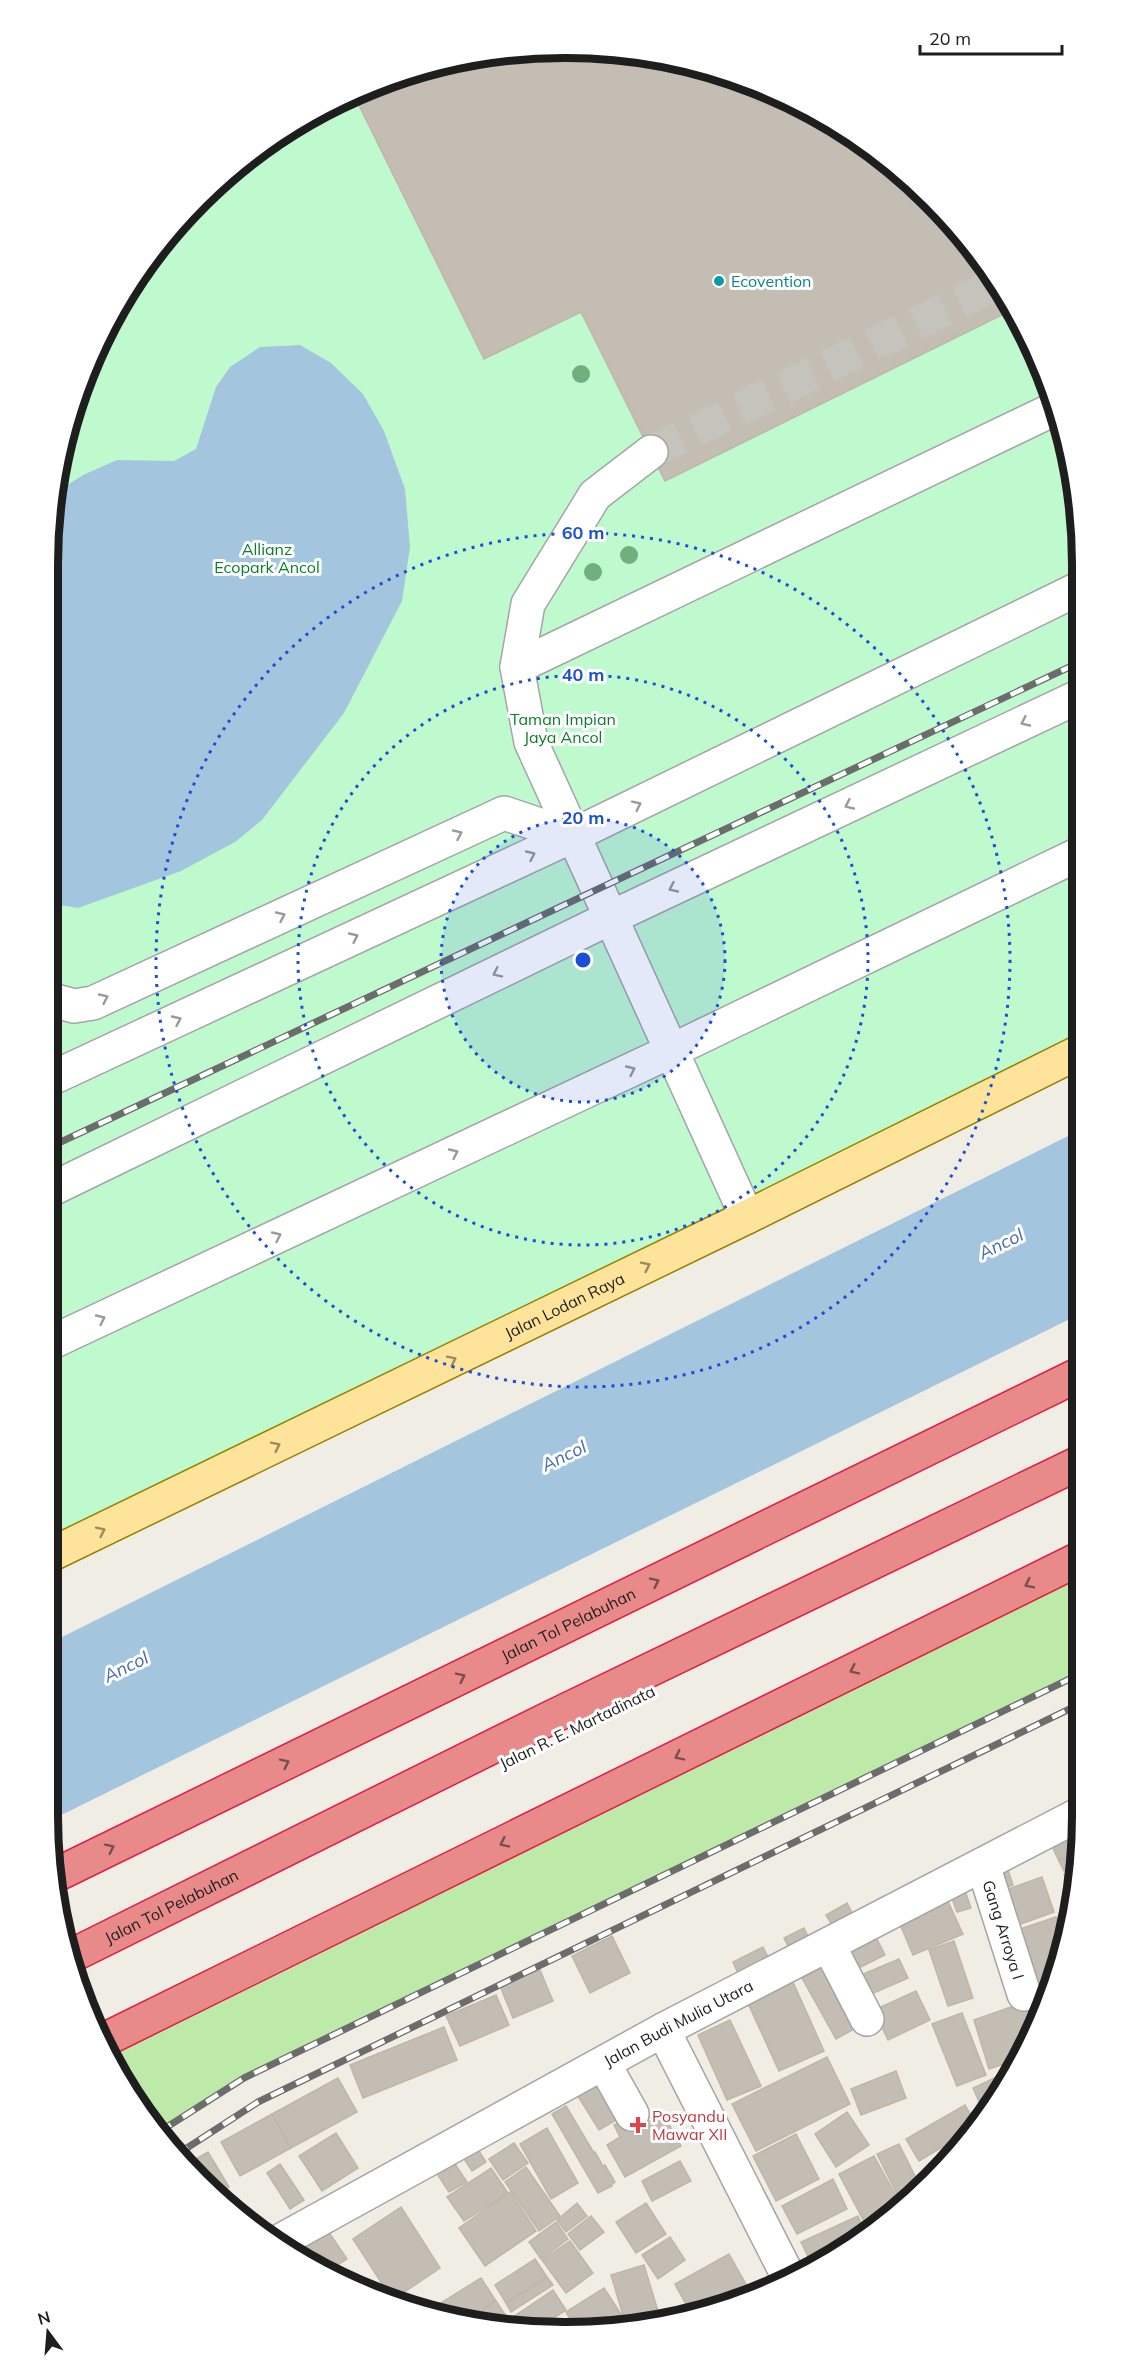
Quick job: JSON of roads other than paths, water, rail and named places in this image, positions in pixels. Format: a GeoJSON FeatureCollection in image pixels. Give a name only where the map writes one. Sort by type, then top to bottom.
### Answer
{"type":"FeatureCollection","features":[{"type":"Feature","properties":{"kind":"highway","name":"Jalan Tol Pelabuhan"},"geometry":{"type":"LineString","coordinates":[[62,1872],[1072,1378]]}},
{"type":"Feature","properties":{"kind":"highway","name":"Jalan Tol Pelabuhan"},"geometry":{"type":"LineString","coordinates":[[78,1953],[552,1717],[1072,1466]]}},
{"type":"Feature","properties":{"kind":"highway","name":"Jalan R. E. Martadinata"},"geometry":{"type":"LineString","coordinates":[[82,1968],[1072,1487]]}},
{"type":"Feature","properties":{"kind":"highway"},"geometry":{"type":"LineString","coordinates":[[110,2037],[1072,1562]]}},
{"type":"Feature","properties":{"kind":"main road","name":"Jalan Lodan Raya"},"geometry":{"type":"LineString","coordinates":[[58,1551],[747,1217],[1072,1055]]}},
{"type":"Feature","properties":{"kind":"street"},"geometry":{"type":"LineString","coordinates":[[517,667],[1048,412]]}},
{"type":"Feature","properties":{"kind":"street"},"geometry":{"type":"LineString","coordinates":[[651,452],[595,495],[528,604],[517,667],[531,742],[747,1217]]}},
{"type":"Feature","properties":{"kind":"street"},"geometry":{"type":"LineString","coordinates":[[58,1075],[572,836],[1072,593]]}},
{"type":"Feature","properties":{"kind":"street"},"geometry":{"type":"LineString","coordinates":[[58,1186],[610,918],[1072,700]]}},
{"type":"Feature","properties":{"kind":"street"},"geometry":{"type":"LineString","coordinates":[[58,1002],[74,1006],[93,1003],[504,813],[572,836]]}},
{"type":"Feature","properties":{"kind":"street"},"geometry":{"type":"LineString","coordinates":[[58,1339],[671,1051],[1072,857]]}},
{"type":"Feature","properties":{"kind":"street","name":"Jalan Budi Mulia Utara"},"geometry":{"type":"LineString","coordinates":[[286,2238],[663,2030],[1072,1819]]}},
{"type":"Feature","properties":{"kind":"street","name":"Gang Arroya I"},"geometry":{"type":"LineString","coordinates":[[984,1865],[1024,1994]]}},
{"type":"Feature","properties":{"kind":"street"},"geometry":{"type":"LineString","coordinates":[[829,1946],[867,2019]]}},
{"type":"Feature","properties":{"kind":"street"},"geometry":{"type":"LineString","coordinates":[[663,2030],[785,2271]]}},
{"type":"Feature","properties":{"kind":"street"},"geometry":{"type":"LineString","coordinates":[[604,2064],[632,2114]]}},
{"type":"Feature","properties":{"kind":"water"},"geometry":{"type":"Polygon","coordinates":[[[300,345],[331,363],[363,394],[384,431],[405,489],[410,547],[402,601],[344,713],[262,820],[235,842],[181,871],[78,908],[58,905],[58,565],[65,487],[83,475],[117,460],[174,461],[196,449],[216,387],[230,367],[260,347],[300,345]]]}},
{"type":"Feature","properties":{"kind":"water","name":"Ancol"},"geometry":{"type":"Polygon","coordinates":[[[1072,1134],[1072,1318],[58,1817],[58,1639],[1072,1134]]]}},
{"type":"Feature","properties":{"kind":"tunnel"},"geometry":{"type":"LineString","coordinates":[[651,452],[989,288]]}},
{"type":"Feature","properties":{"kind":"railway"},"geometry":{"type":"LineString","coordinates":[[58,1143],[1072,666]]}},
{"type":"Feature","properties":{"kind":"railway"},"geometry":{"type":"LineString","coordinates":[[166,2127],[244,2078],[1072,1678]]}},
{"type":"Feature","properties":{"kind":"railway"},"geometry":{"type":"LineString","coordinates":[[184,2150],[258,2102],[1072,1708]]}},
{"type":"Feature","properties":{"kind":"place","name":"Ecovention"},"geometry":{"type":"Point","coordinates":[719,281]}},
{"type":"Feature","properties":{"kind":"place","name":"Posyandu Mawar XII"},"geometry":{"type":"Point","coordinates":[638,2125]}},
{"type":"Feature","properties":{"kind":"park label","name":"Allianz Ecopark Ancol"},"geometry":{"type":"Point","coordinates":[267,558]}},
{"type":"Feature","properties":{"kind":"park label","name":"Taman Impian Jaya Ancol"},"geometry":{"type":"Point","coordinates":[563,728]}}]}
